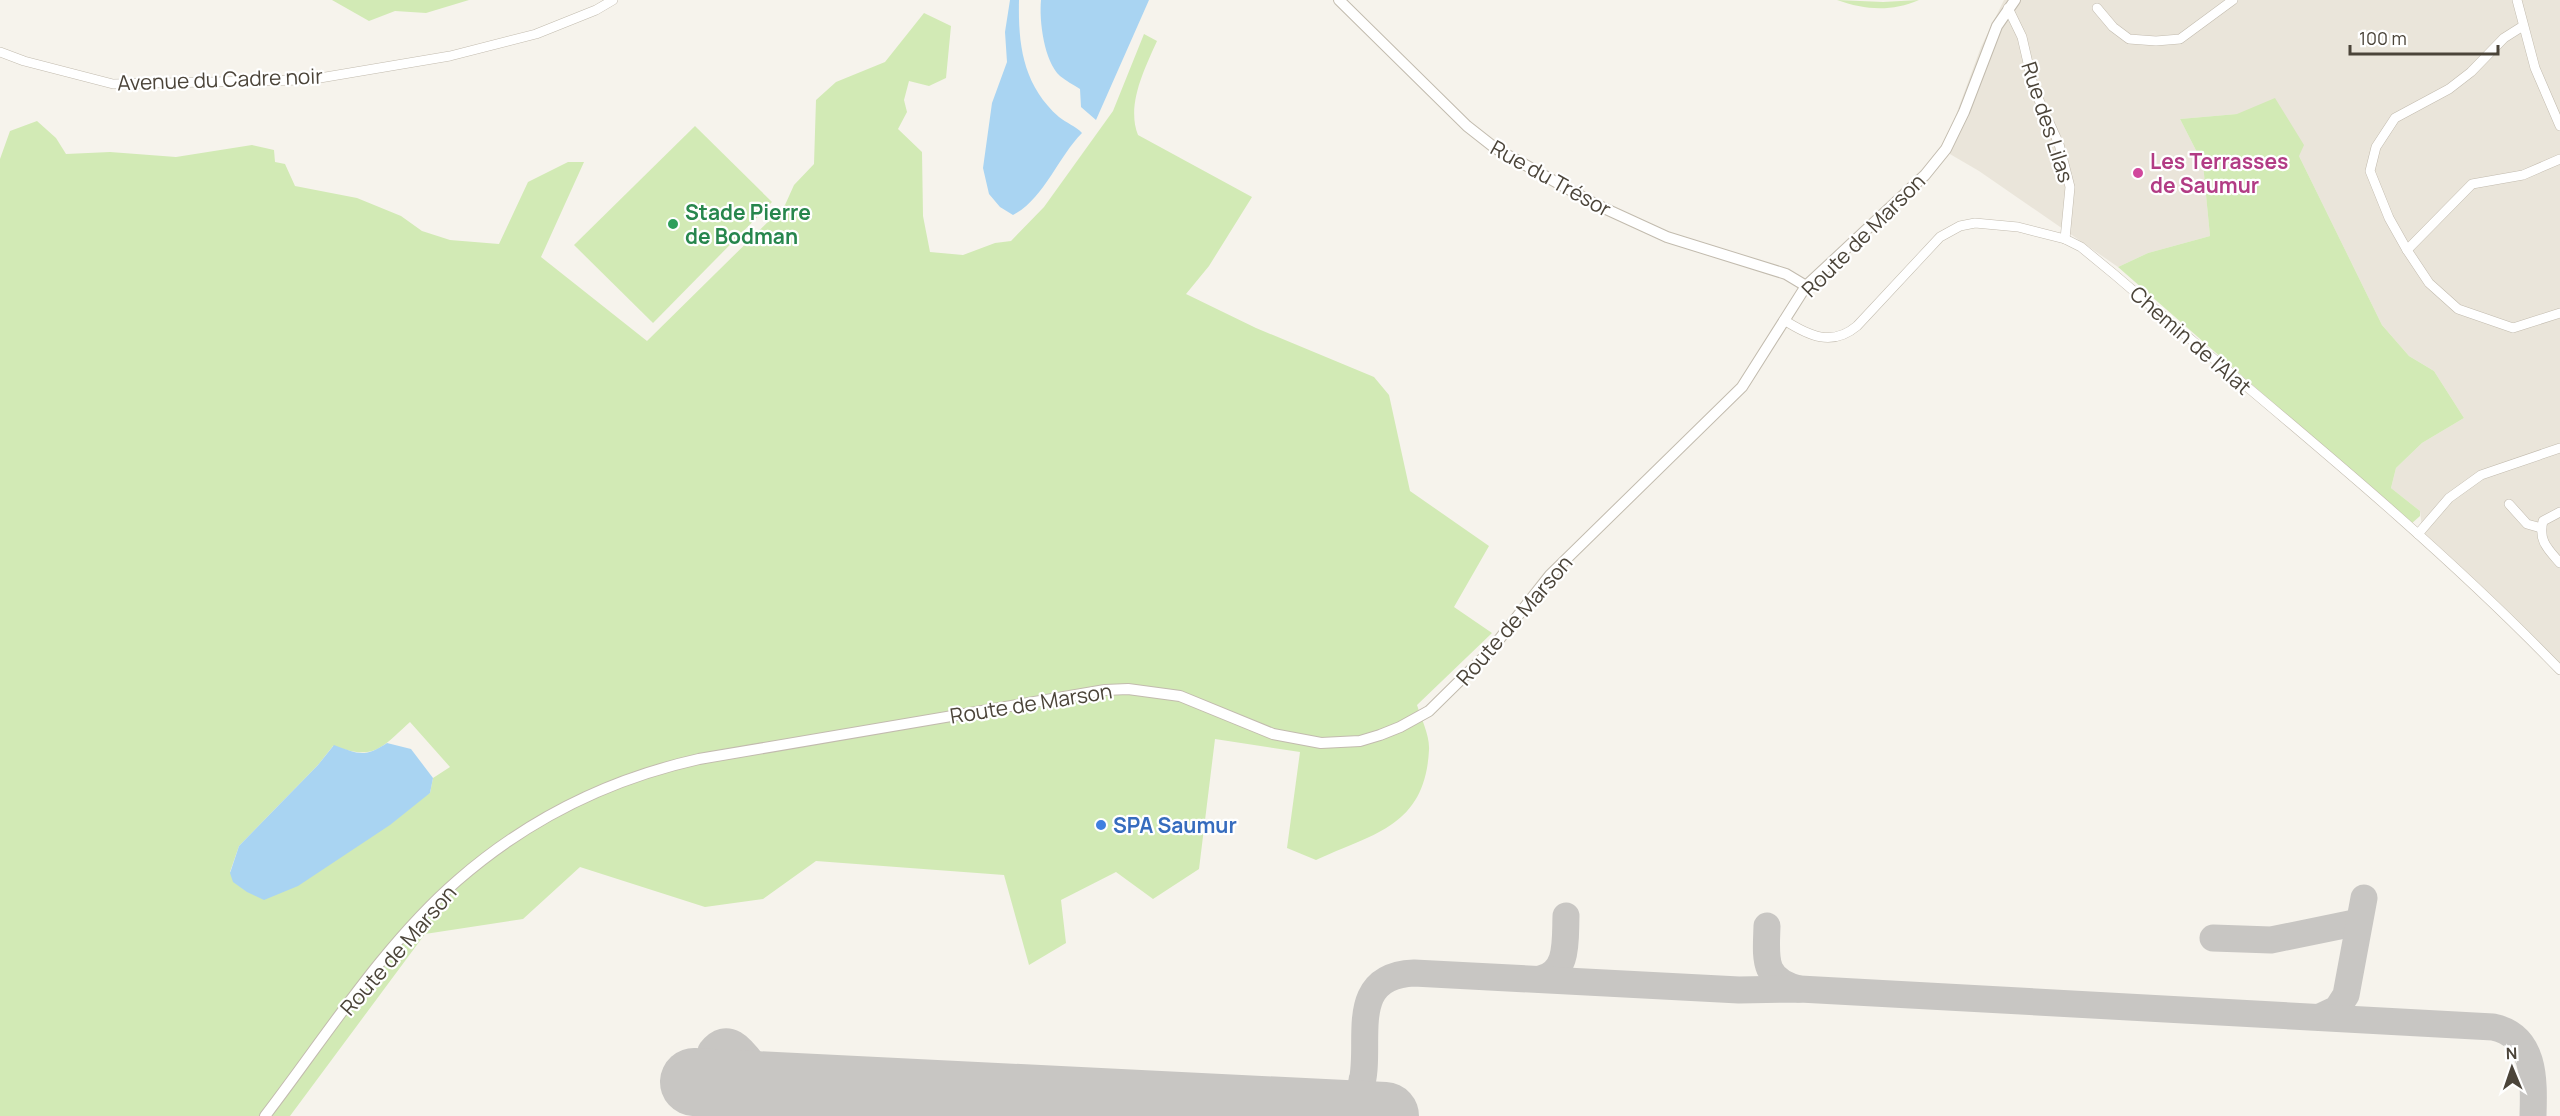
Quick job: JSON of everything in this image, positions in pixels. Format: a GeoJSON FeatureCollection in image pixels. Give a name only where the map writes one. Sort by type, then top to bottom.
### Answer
{"type":"FeatureCollection","features":[{"type":"Feature","properties":{"kind":"street","name":"Avenue du Cadre noir"},"geometry":{"type":"LineString","coordinates":[[0,52],[24,61],[113,84],[308,80],[450,56],[536,34],[596,10],[613,0]]}},
{"type":"Feature","properties":{"kind":"street","name":"Rue du Trésor"},"geometry":{"type":"LineString","coordinates":[[1339,0],[1461,120],[1495,148],[1595,204],[1667,237],[1786,274],[1806,286]]}},
{"type":"Feature","properties":{"kind":"street"},"geometry":{"type":"LineString","coordinates":[[2097,8],[2113,27],[2129,39],[2156,41],[2180,39],[2233,0]]}},
{"type":"Feature","properties":{"kind":"street"},"geometry":{"type":"LineString","coordinates":[[2517,0],[2535,68],[2557,109],[2560,126]]}},
{"type":"Feature","properties":{"kind":"street","name":"Route de Marson"},"geometry":{"type":"LineString","coordinates":[[265,1116],[380,964],[456,882],[498,848],[548,816],[598,791],[655,769],[699,759],[1105,690],[1128,689],[1180,696],[1273,734],[1295,740],[1321,742],[1360,741],[1400,727],[1428,711],[1490,651],[1550,575],[1742,387],[1806,286],[1895,204],[1946,149],[1997,26],[2012,4]]}},
{"type":"Feature","properties":{"kind":"street","name":"Rue des Lilas"},"geometry":{"type":"LineString","coordinates":[[2012,4],[2034,89],[2059,144],[2070,187],[2065,239]]}},
{"type":"Feature","properties":{"kind":"street"},"geometry":{"type":"LineString","coordinates":[[2523,26],[2504,38],[2471,72],[2449,89],[2395,118],[2376,147],[2370,171],[2390,218],[2407,249],[2429,283],[2458,309],[2512,328],[2560,313]]}},
{"type":"Feature","properties":{"kind":"street"},"geometry":{"type":"LineString","coordinates":[[2407,249],[2472,184],[2523,175],[2560,159]]}},
{"type":"Feature","properties":{"kind":"street","name":"Chemin de l'Alat"},"geometry":{"type":"LineString","coordinates":[[1784,320],[1819,338],[1841,337],[1857,326],[1940,237],[1960,226],[1995,223],[2049,233],[2065,239],[2081,247],[2115,275],[2418,534],[2511,620],[2560,670]]}},
{"type":"Feature","properties":{"kind":"street"},"geometry":{"type":"LineString","coordinates":[[2418,534],[2449,498],[2481,475],[2560,448]]}},
{"type":"Feature","properties":{"kind":"street"},"geometry":{"type":"LineString","coordinates":[[2509,504],[2527,524],[2541,528]]}},
{"type":"Feature","properties":{"kind":"street"},"geometry":{"type":"LineString","coordinates":[[2560,512],[2543,521],[2541,528],[2543,544],[2560,563]]}},
{"type":"Feature","properties":{"kind":"shaded area"},"geometry":{"type":"Polygon","coordinates":[[[2004,0],[2560,0],[2560,668],[2423,536],[2420,511],[2391,488],[2396,468],[2422,443],[2464,418],[2434,371],[2409,356],[2382,325],[2299,156],[2237,114],[2180,119],[2203,164],[2210,236],[2148,253],[2118,267],[1979,171],[1943,150],[1981,47],[2004,0]]]}},
{"type":"Feature","properties":{"kind":"green space"},"geometry":{"type":"Polygon","coordinates":[[[332,0],[469,0],[426,13],[395,11],[369,21],[332,0]]]}},
{"type":"Feature","properties":{"kind":"green space"},"geometry":{"type":"Polygon","coordinates":[[[1837,0],[1883,2],[1919,0],[1888,8],[1868,8],[1837,0]]]}},
{"type":"Feature","properties":{"kind":"green space"},"geometry":{"type":"Polygon","coordinates":[[[924,13],[951,26],[946,78],[929,86],[909,81],[904,100],[907,112],[898,129],[922,152],[923,216],[930,252],[963,255],[995,243],[1011,241],[1044,207],[1113,111],[1144,34],[1157,41],[1136,99],[1134,111],[1138,135],[1252,197],[1209,266],[1186,294],[1256,328],[1374,377],[1389,395],[1410,491],[1489,546],[1454,607],[1492,633],[1417,705],[1427,733],[1429,750],[1425,775],[1418,795],[1407,811],[1377,833],[1316,860],[1287,848],[1300,752],[1215,739],[1199,869],[1153,899],[1116,872],[1061,900],[1066,943],[1029,965],[1004,875],[816,861],[763,899],[705,907],[580,867],[523,919],[425,934],[290,1116],[0,1116],[0,159],[10,131],[37,121],[56,138],[66,154],[110,152],[176,157],[252,145],[274,150],[275,162],[285,164],[295,186],[357,198],[401,216],[422,231],[450,240],[499,244],[528,182],[568,162],[584,162],[541,257],[647,341],[785,205],[794,185],[814,164],[816,100],[836,82],[885,62],[924,13]],[[410,722],[391,740],[376,750],[358,752],[333,746],[318,765],[239,846],[230,872],[430,793],[433,778],[450,767],[410,722]]]}},
{"type":"Feature","properties":{"kind":"green space"},"geometry":{"type":"Polygon","coordinates":[[[2275,98],[2304,145],[2299,156],[2382,325],[2409,356],[2434,371],[2464,418],[2422,443],[2396,468],[2391,488],[2420,511],[2420,516],[2411,524],[2118,267],[2148,253],[2210,236],[2203,164],[2180,119],[2237,114],[2275,98]]]}},
{"type":"Feature","properties":{"kind":"green space","name":"Stade Pierre de Bodman"},"geometry":{"type":"Polygon","coordinates":[[[695,126],[772,202],[653,323],[574,245],[695,126]]]}},
{"type":"Feature","properties":{"kind":"water"},"geometry":{"type":"Polygon","coordinates":[[[1010,0],[1019,0],[1022,48],[1030,78],[1037,92],[1059,117],[1082,133],[1033,199],[1013,215],[1000,207],[989,194],[983,168],[992,103],[1007,62],[1005,32],[1010,0]]]}},
{"type":"Feature","properties":{"kind":"water"},"geometry":{"type":"Polygon","coordinates":[[[1041,0],[1149,0],[1096,120],[1081,107],[1080,89],[1060,76],[1050,61],[1042,29],[1041,0]]]}},
{"type":"Feature","properties":{"kind":"water"},"geometry":{"type":"Polygon","coordinates":[[[387,743],[411,749],[433,778],[430,793],[390,825],[298,886],[264,900],[233,882],[230,873],[239,846],[318,765],[334,745],[349,751],[367,753],[387,743]]]}},
{"type":"Feature","properties":{"kind":"taxiway"},"geometry":{"type":"LineString","coordinates":[[2320,1017],[2337,1009],[2346,995],[2364,898]]}},
{"type":"Feature","properties":{"kind":"taxiway"},"geometry":{"type":"LineString","coordinates":[[1540,979],[1549,976],[1561,963],[1565,945],[1566,916]]}},
{"type":"Feature","properties":{"kind":"taxiway"},"geometry":{"type":"LineString","coordinates":[[2213,938],[2271,940],[2359,922]]}},
{"type":"Feature","properties":{"kind":"taxiway"},"geometry":{"type":"LineString","coordinates":[[1767,926],[1767,958],[1772,973],[1778,980],[1799,989]]}},
{"type":"Feature","properties":{"kind":"taxiway"},"geometry":{"type":"LineString","coordinates":[[1326,1113],[1346,1106],[1358,1095],[1364,1073],[1366,1017],[1369,1001],[1377,987],[1392,977],[1414,973],[1739,990],[1800,989],[2493,1027],[2507,1032],[2518,1040],[2525,1050],[2532,1075],[2533,1116]]}},
{"type":"Feature","properties":{"kind":"taxiway"},"geometry":{"type":"LineString","coordinates":[[708,1082],[711,1051],[719,1044],[727,1042],[741,1050],[768,1080],[798,1087]]}},
{"type":"Feature","properties":{"kind":"taxiway"},"geometry":{"type":"LineString","coordinates":[[1362,1080],[1366,1094],[1373,1104],[1396,1116]]}},
{"type":"Feature","properties":{"kind":"runway"},"geometry":{"type":"LineString","coordinates":[[694,1082],[1385,1116]]}},
{"type":"Feature","properties":{"kind":"place","name":"Les Terrasses de Saumur"},"geometry":{"type":"Point","coordinates":[2138,173]}},
{"type":"Feature","properties":{"kind":"place","name":"Stade Pierre de Bodman"},"geometry":{"type":"Point","coordinates":[673,224]}},
{"type":"Feature","properties":{"kind":"place","name":"SPA Saumur"},"geometry":{"type":"Point","coordinates":[1101,825]}}]}
